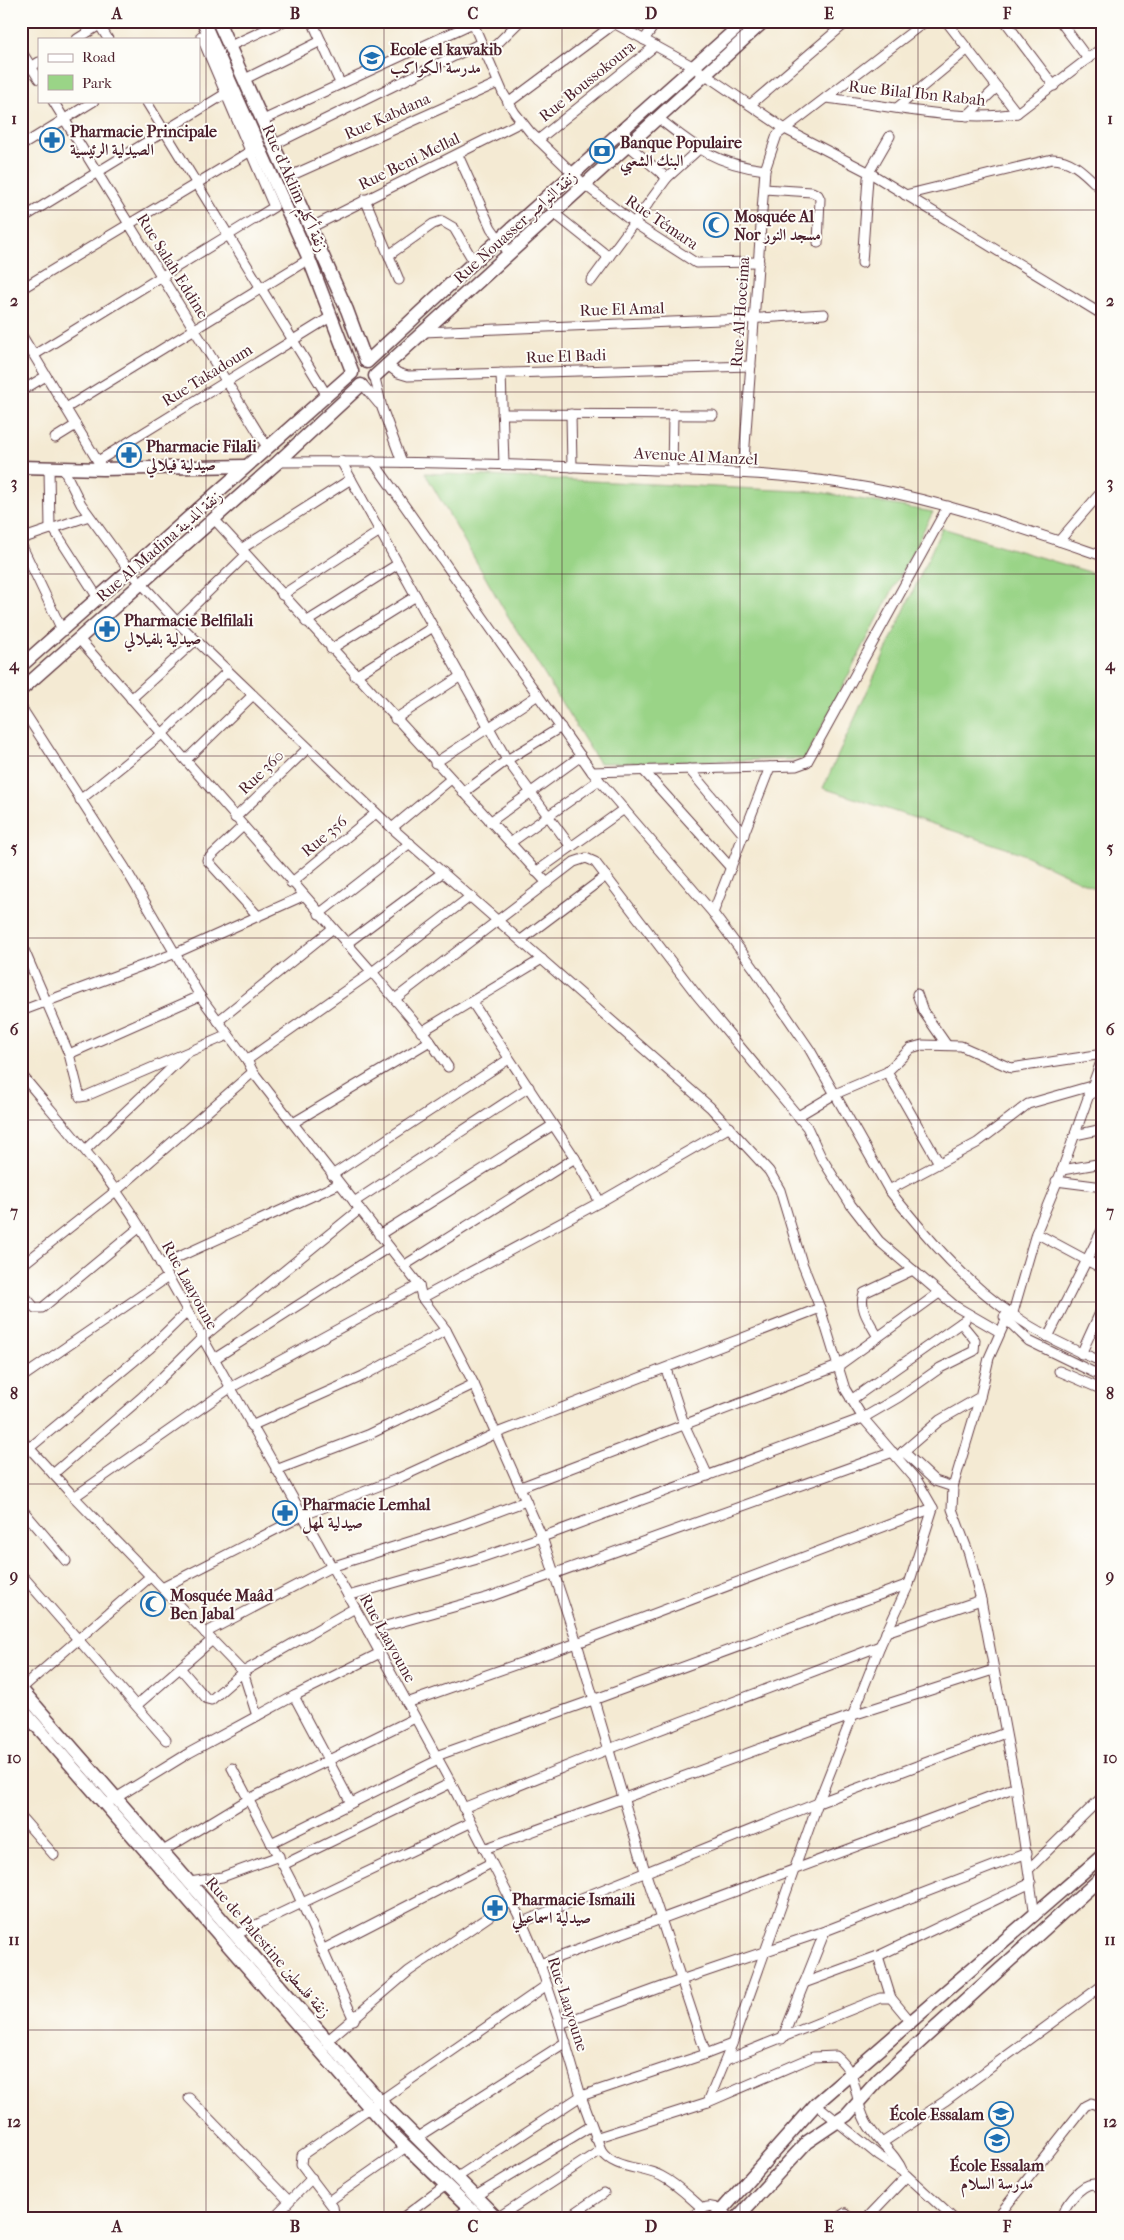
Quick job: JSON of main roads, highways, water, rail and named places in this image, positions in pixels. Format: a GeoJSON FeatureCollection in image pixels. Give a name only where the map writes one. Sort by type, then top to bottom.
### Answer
{"type":"FeatureCollection","features":[{"type":"Feature","properties":{"kind":"main road","name":"Rue d’Aklim زنقة أكليم"},"geometry":{"type":"LineString","coordinates":[[218,21],[347,310],[366,361]]}},
{"type":"Feature","properties":{"kind":"main road","name":"Rue Nouasser زنقة النواصر"},"geometry":{"type":"LineString","coordinates":[[375,377],[386,364],[658,118],[745,21]]}},
{"type":"Feature","properties":{"kind":"main road","name":"Rue Nouasser زنقة النواصر"},"geometry":{"type":"LineString","coordinates":[[366,361],[573,174],[699,71],[764,21]]}},
{"type":"Feature","properties":{"kind":"main road","name":"Rue d’Aklim زنقة أكليم"},"geometry":{"type":"LineString","coordinates":[[202,32],[230,91],[254,149],[309,259],[352,372]]}},
{"type":"Feature","properties":{"kind":"main road"},"geometry":{"type":"LineString","coordinates":[[366,361],[375,368],[375,377],[371,382],[362,385],[355,382],[352,372],[355,364],[366,361]]}},
{"type":"Feature","properties":{"kind":"main road","name":"Rue Al Madina زنقة المدينة"},"geometry":{"type":"LineString","coordinates":[[23,659],[44,646],[352,372]]}},
{"type":"Feature","properties":{"kind":"main road","name":"Rue Al Madina زنقة المدينة"},"geometry":{"type":"LineString","coordinates":[[21,690],[362,385]]}},
{"type":"Feature","properties":{"kind":"main road"},"geometry":{"type":"LineString","coordinates":[[21,467],[63,468],[100,465],[245,466]]}},
{"type":"Feature","properties":{"kind":"main road","name":"Rue de Palestine زنقة فلسطين"},"geometry":{"type":"LineString","coordinates":[[21,1689],[298,2027],[376,2104],[416,2138],[451,2181],[472,2202],[497,2218]]}},
{"type":"Feature","properties":{"kind":"main road","name":"Rue de Palestine زنقة فلسطين"},"geometry":{"type":"LineString","coordinates":[[21,1708],[163,1852],[237,1934],[328,2041],[406,2147],[451,2181]]}},
{"type":"Feature","properties":{"kind":"main road"},"geometry":{"type":"LineString","coordinates":[[718,2214],[777,2145],[849,2073],[1035,1916],[1103,1855]]}},
{"type":"Feature","properties":{"kind":"main road"},"geometry":{"type":"LineString","coordinates":[[736,2219],[807,2142],[847,2115],[879,2079],[1103,1876]]}},
{"type":"Feature","properties":{"kind":"main road","name":"Rue de Palestine زنقة فلسطين"},"geometry":{"type":"LineString","coordinates":[[472,2202],[481,2219]]}},
{"type":"Feature","properties":{"kind":"place","name":"Ecole el kawakib مدرسة الكواكب"},"geometry":{"type":"Point","coordinates":[372,58]}},
{"type":"Feature","properties":{"kind":"place","name":"Pharmacie Principale الصيدلية الرئيسية"},"geometry":{"type":"Point","coordinates":[52,140]}},
{"type":"Feature","properties":{"kind":"place","name":"Banque Populaire البنك الشعبي"},"geometry":{"type":"Point","coordinates":[602,151]}},
{"type":"Feature","properties":{"kind":"place","name":"Mosquée Al Nor مسجد النور"},"geometry":{"type":"Point","coordinates":[716,225]}},
{"type":"Feature","properties":{"kind":"place","name":"Pharmacie Filali صيدلية فيلالي"},"geometry":{"type":"Point","coordinates":[129,455]}},
{"type":"Feature","properties":{"kind":"place","name":"Pharmacie Belfilali صيدلية بلفيلالي"},"geometry":{"type":"Point","coordinates":[107,629]}},
{"type":"Feature","properties":{"kind":"place","name":"Pharmacie Lemhal صيدلية لمهل"},"geometry":{"type":"Point","coordinates":[285,1513]}},
{"type":"Feature","properties":{"kind":"place","name":"Mosquée Maâd Ben Jabal"},"geometry":{"type":"Point","coordinates":[153,1604]}},
{"type":"Feature","properties":{"kind":"place","name":"Pharmacie Ismaili صيدلية اسماعيلي"},"geometry":{"type":"Point","coordinates":[495,1908]}},
{"type":"Feature","properties":{"kind":"place","name":"École Essalam"},"geometry":{"type":"Point","coordinates":[1001,2114]}},
{"type":"Feature","properties":{"kind":"place","name":"École Essalam مدرسة السلام"},"geometry":{"type":"Point","coordinates":[997,2140]}}]}
